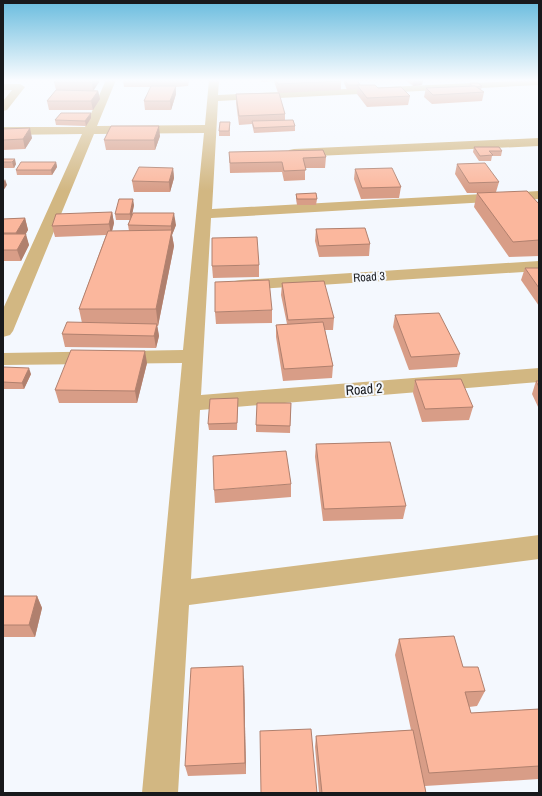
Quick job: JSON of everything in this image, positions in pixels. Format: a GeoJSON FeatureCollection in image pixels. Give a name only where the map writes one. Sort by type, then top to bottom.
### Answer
{"type":"FeatureCollection","features":[{"type":"Feature","properties":{"kind":"street"},"geometry":{"type":"LineString","coordinates":[[3,330],[95,117]]}},
{"type":"Feature","properties":{"kind":"street"},"geometry":{"type":"LineString","coordinates":[[160,793],[193,356],[211,286],[204,214],[216,156],[210,129],[211,117]]}},
{"type":"Feature","properties":{"kind":"street"},"geometry":{"type":"LineString","coordinates":[[3,132],[210,129]]}},
{"type":"Feature","properties":{"kind":"street"},"geometry":{"type":"LineString","coordinates":[[279,154],[539,142]]}},
{"type":"Feature","properties":{"kind":"street"},"geometry":{"type":"LineString","coordinates":[[204,214],[539,195]]}},
{"type":"Feature","properties":{"kind":"street","name":"Road 3"},"geometry":{"type":"LineString","coordinates":[[211,286],[539,266]]}},
{"type":"Feature","properties":{"kind":"street"},"geometry":{"type":"LineString","coordinates":[[3,359],[193,356]]}},
{"type":"Feature","properties":{"kind":"street","name":"Road 2"},"geometry":{"type":"LineString","coordinates":[[190,403],[539,375]]}},
{"type":"Feature","properties":{"kind":"street"},"geometry":{"type":"LineString","coordinates":[[175,594],[539,547]]}},
{"type":"Feature","properties":{"kind":"building"},"geometry":{"type":"Polygon","coordinates":[[[57,117],[88,117],[85,121],[55,120],[57,117]]]}},
{"type":"Feature","properties":{"kind":"building"},"geometry":{"type":"Polygon","coordinates":[[[293,120],[295,126],[254,128],[252,121],[293,120]]]}},
{"type":"Feature","properties":{"kind":"building"},"geometry":{"type":"Polygon","coordinates":[[[220,122],[230,122],[229,131],[219,131],[220,122]]]}},
{"type":"Feature","properties":{"kind":"building"},"geometry":{"type":"Polygon","coordinates":[[[111,126],[159,126],[154,140],[104,140],[111,126]]]}},
{"type":"Feature","properties":{"kind":"building"},"geometry":{"type":"Polygon","coordinates":[[[30,128],[23,139],[3,140],[3,129],[30,128]]]}},
{"type":"Feature","properties":{"kind":"building"},"geometry":{"type":"Polygon","coordinates":[[[474,147],[499,147],[502,151],[489,151],[493,155],[480,156],[474,147]]]}},
{"type":"Feature","properties":{"kind":"building"},"geometry":{"type":"Polygon","coordinates":[[[323,150],[326,157],[303,158],[306,170],[284,171],[282,162],[230,163],[229,152],[323,150]]]}},
{"type":"Feature","properties":{"kind":"building"},"geometry":{"type":"Polygon","coordinates":[[[3,159],[15,159],[12,162],[3,162],[3,159]]]}},
{"type":"Feature","properties":{"kind":"building"},"geometry":{"type":"Polygon","coordinates":[[[21,162],[56,162],[51,170],[16,170],[21,162]]]}},
{"type":"Feature","properties":{"kind":"building"},"geometry":{"type":"Polygon","coordinates":[[[485,163],[499,182],[469,183],[457,164],[485,163]]]}},
{"type":"Feature","properties":{"kind":"building"},"geometry":{"type":"Polygon","coordinates":[[[139,167],[173,168],[169,182],[132,181],[139,167]]]}},
{"type":"Feature","properties":{"kind":"building"},"geometry":{"type":"Polygon","coordinates":[[[392,168],[401,187],[362,188],[355,169],[392,168]]]}},
{"type":"Feature","properties":{"kind":"building"},"geometry":{"type":"Polygon","coordinates":[[[527,191],[539,204],[539,240],[513,242],[477,193],[527,191]]]}},
{"type":"Feature","properties":{"kind":"building"},"geometry":{"type":"Polygon","coordinates":[[[316,193],[317,199],[297,199],[296,194],[316,193]]]}},
{"type":"Feature","properties":{"kind":"building"},"geometry":{"type":"Polygon","coordinates":[[[119,199],[133,199],[130,214],[115,214],[119,199]]]}},
{"type":"Feature","properties":{"kind":"building"},"geometry":{"type":"Polygon","coordinates":[[[112,212],[109,224],[52,226],[56,214],[112,212]]]}},
{"type":"Feature","properties":{"kind":"building"},"geometry":{"type":"Polygon","coordinates":[[[133,213],[174,213],[171,226],[128,225],[133,213]]]}},
{"type":"Feature","properties":{"kind":"building"},"geometry":{"type":"Polygon","coordinates":[[[25,218],[16,233],[3,233],[3,219],[25,218]]]}},
{"type":"Feature","properties":{"kind":"building"},"geometry":{"type":"Polygon","coordinates":[[[365,228],[370,244],[319,246],[316,229],[365,228]]]}},
{"type":"Feature","properties":{"kind":"building"},"geometry":{"type":"Polygon","coordinates":[[[172,230],[156,309],[79,309],[108,231],[172,230]]]}},
{"type":"Feature","properties":{"kind":"building"},"geometry":{"type":"Polygon","coordinates":[[[3,234],[26,234],[17,250],[3,250],[3,234]]]}},
{"type":"Feature","properties":{"kind":"building"},"geometry":{"type":"Polygon","coordinates":[[[257,237],[259,265],[212,266],[212,238],[257,237]]]}},
{"type":"Feature","properties":{"kind":"building"},"geometry":{"type":"Polygon","coordinates":[[[525,268],[539,268],[539,288],[525,268]]]}},
{"type":"Feature","properties":{"kind":"building"},"geometry":{"type":"Polygon","coordinates":[[[269,280],[272,310],[215,312],[215,282],[269,280]]]}},
{"type":"Feature","properties":{"kind":"building"},"geometry":{"type":"Polygon","coordinates":[[[324,281],[334,318],[288,320],[282,283],[324,281]]]}},
{"type":"Feature","properties":{"kind":"building"},"geometry":{"type":"Polygon","coordinates":[[[439,313],[460,354],[411,357],[395,315],[439,313]]]}},
{"type":"Feature","properties":{"kind":"building"},"geometry":{"type":"Polygon","coordinates":[[[67,322],[157,324],[154,336],[62,334],[67,322]]]}},
{"type":"Feature","properties":{"kind":"building"},"geometry":{"type":"Polygon","coordinates":[[[323,322],[333,366],[284,369],[276,325],[323,322]]]}},
{"type":"Feature","properties":{"kind":"building"},"geometry":{"type":"Polygon","coordinates":[[[71,350],[145,351],[135,391],[55,390],[71,350]]]}},
{"type":"Feature","properties":{"kind":"building"},"geometry":{"type":"Polygon","coordinates":[[[3,367],[29,368],[22,383],[3,382],[3,367]]]}},
{"type":"Feature","properties":{"kind":"building"},"geometry":{"type":"Polygon","coordinates":[[[461,379],[473,407],[425,409],[415,380],[461,379]]]}},
{"type":"Feature","properties":{"kind":"building"},"geometry":{"type":"Polygon","coordinates":[[[238,398],[237,423],[208,424],[210,399],[238,398]]]}},
{"type":"Feature","properties":{"kind":"building"},"geometry":{"type":"Polygon","coordinates":[[[257,403],[291,403],[290,426],[256,425],[257,403]]]}},
{"type":"Feature","properties":{"kind":"building"},"geometry":{"type":"Polygon","coordinates":[[[390,442],[406,506],[324,509],[316,444],[390,442]]]}},
{"type":"Feature","properties":{"kind":"building"},"geometry":{"type":"Polygon","coordinates":[[[286,451],[291,484],[214,490],[213,456],[286,451]]]}},
{"type":"Feature","properties":{"kind":"building"},"geometry":{"type":"Polygon","coordinates":[[[3,596],[37,596],[29,625],[3,625],[3,596]]]}},
{"type":"Feature","properties":{"kind":"building"},"geometry":{"type":"Polygon","coordinates":[[[454,636],[463,667],[478,667],[485,691],[465,692],[471,713],[539,709],[539,766],[429,773],[399,639],[454,636]]]}},
{"type":"Feature","properties":{"kind":"building"},"geometry":{"type":"Polygon","coordinates":[[[243,666],[245,763],[185,766],[191,668],[243,666]]]}},
{"type":"Feature","properties":{"kind":"building"},"geometry":{"type":"Polygon","coordinates":[[[311,729],[317,793],[261,793],[260,731],[311,729]]]}},
{"type":"Feature","properties":{"kind":"building"},"geometry":{"type":"Polygon","coordinates":[[[413,730],[426,793],[322,793],[316,736],[413,730]]]}}]}
